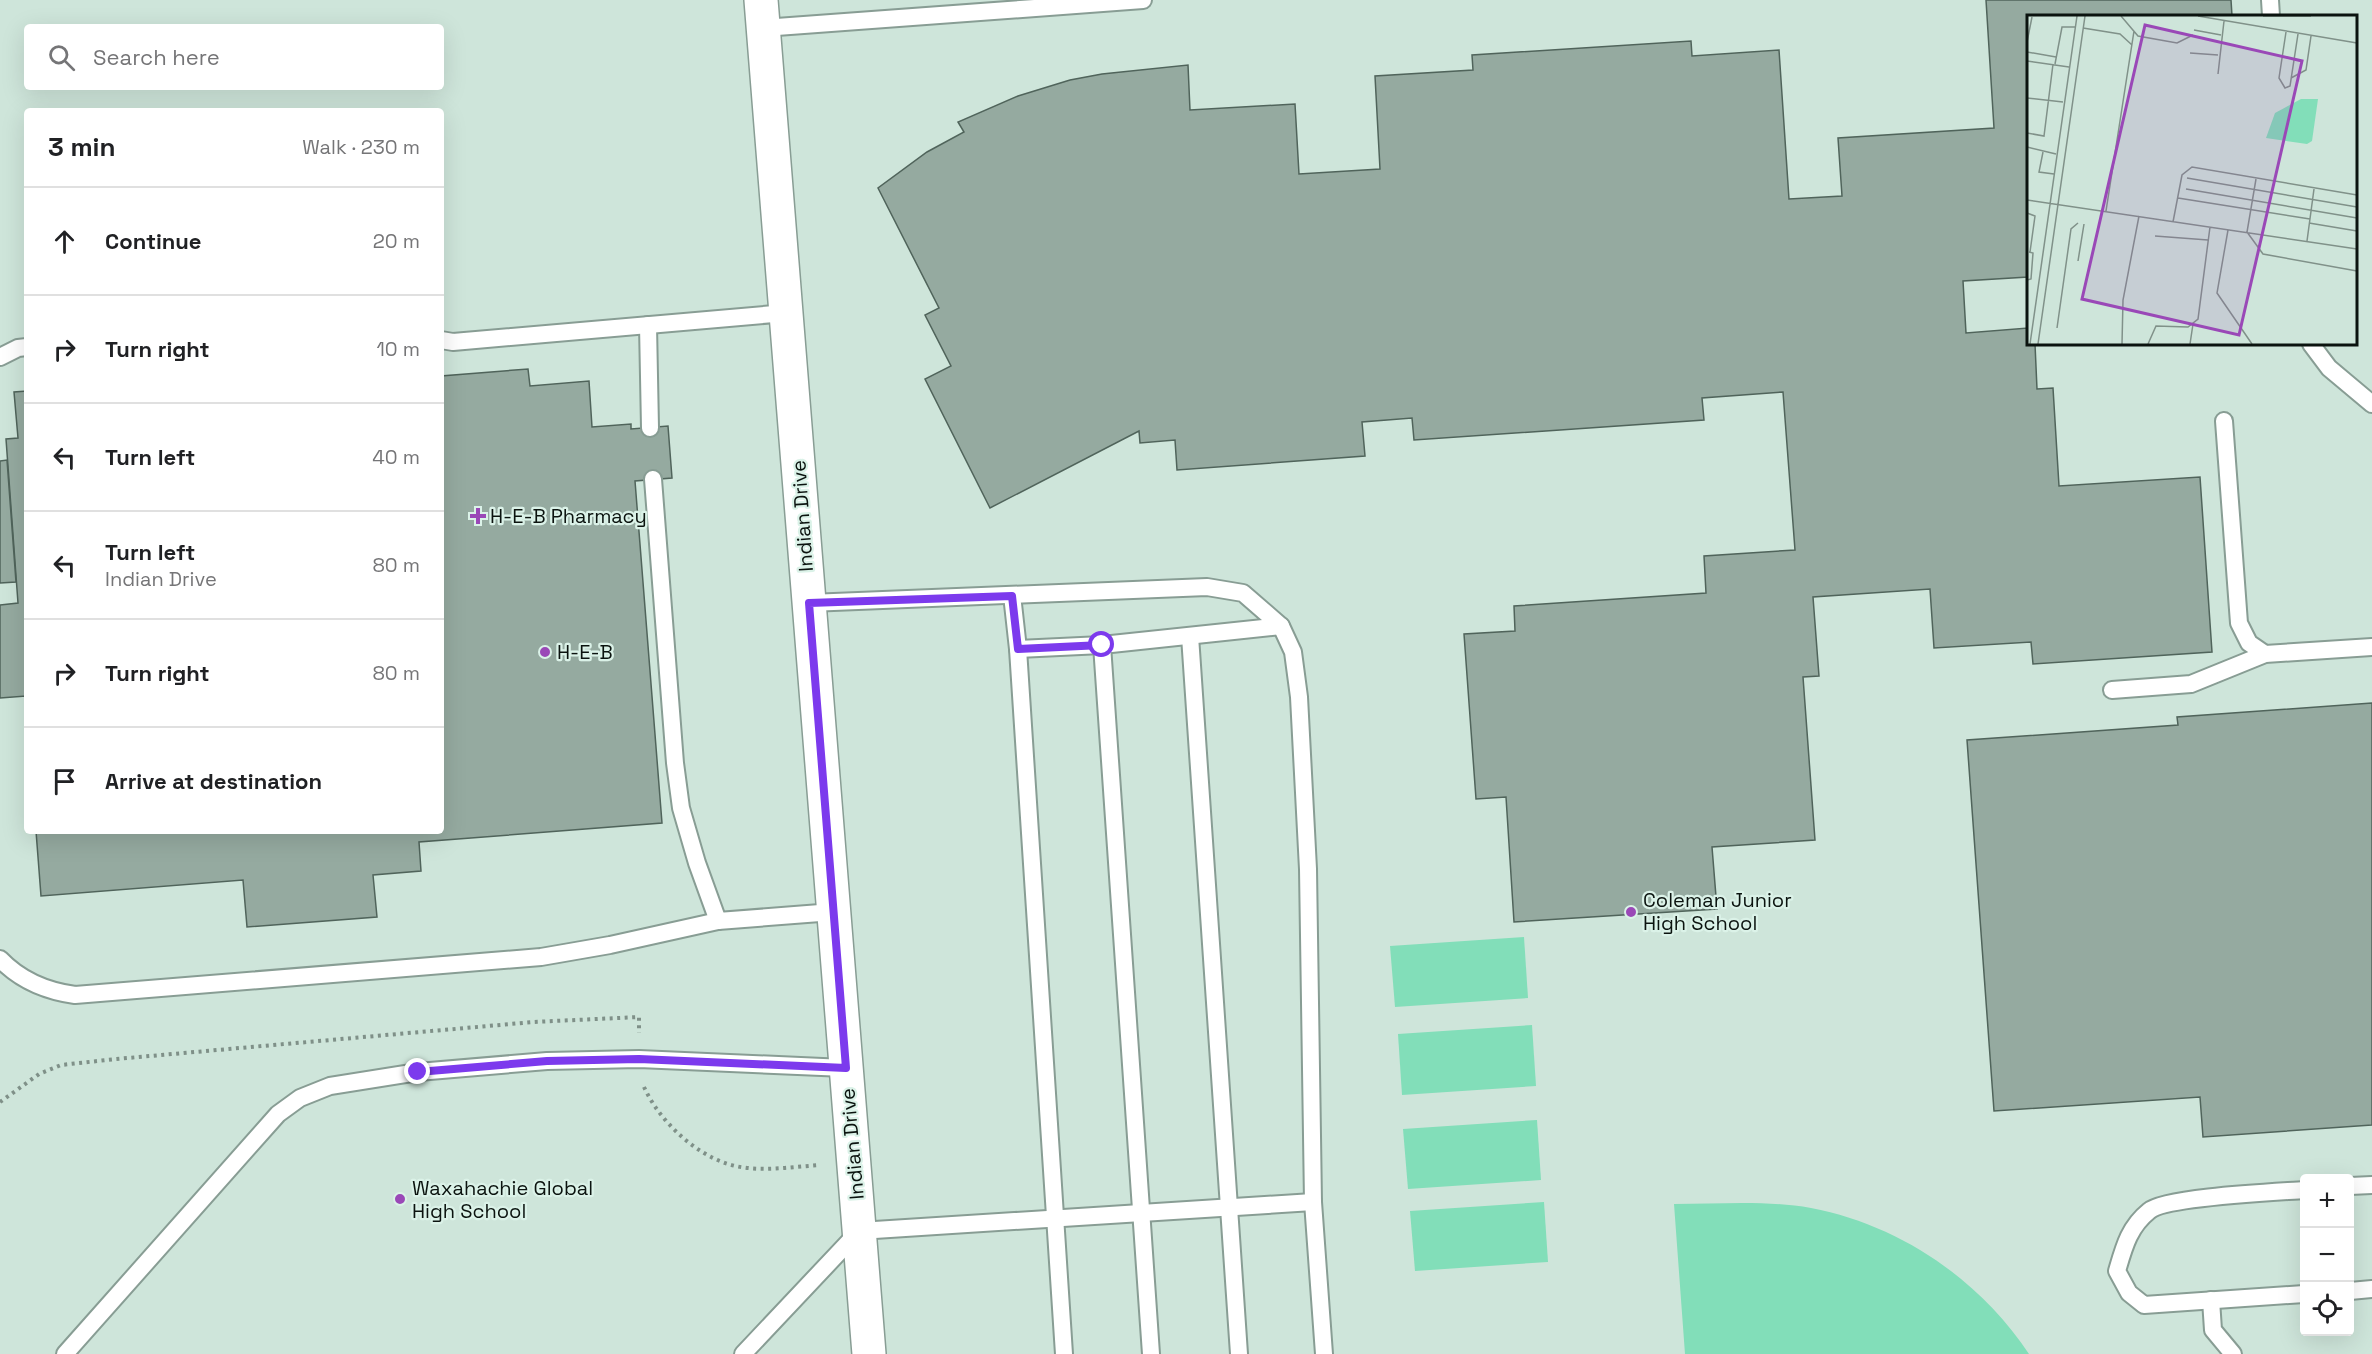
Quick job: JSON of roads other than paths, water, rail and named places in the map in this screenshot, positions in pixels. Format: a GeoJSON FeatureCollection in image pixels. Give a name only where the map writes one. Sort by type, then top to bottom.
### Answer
{"type":"FeatureCollection","features":[{"type":"Feature","properties":{"kind":"street","name":"Indian Drive"},"geometry":{"type":"LineString","coordinates":[[762,14],[869,1354]]}},
{"type":"Feature","properties":{"kind":"lane"},"geometry":{"type":"LineString","coordinates":[[762,14],[1086,4],[1143,0]]}},
{"type":"Feature","properties":{"kind":"lane"},"geometry":{"type":"LineString","coordinates":[[444,340],[453,342],[786,313]]}},
{"type":"Feature","properties":{"kind":"lane"},"geometry":{"type":"LineString","coordinates":[[648,325],[650,428]]}},
{"type":"Feature","properties":{"kind":"lane"},"geometry":{"type":"LineString","coordinates":[[2312,345],[2330,368],[2372,404]]}},
{"type":"Feature","properties":{"kind":"lane"},"geometry":{"type":"LineString","coordinates":[[0,357],[24,347]]}},
{"type":"Feature","properties":{"kind":"lane"},"geometry":{"type":"LineString","coordinates":[[2224,421],[2239,623],[2249,643],[2265,654]]}},
{"type":"Feature","properties":{"kind":"lane"},"geometry":{"type":"LineString","coordinates":[[652,479],[675,763],[681,808],[718,921]]}},
{"type":"Feature","properties":{"kind":"lane"},"geometry":{"type":"LineString","coordinates":[[809,603],[1207,587],[1244,593],[1281,626],[1293,652],[1299,697],[1308,869],[1313,1202],[1324,1354]]}},
{"type":"Feature","properties":{"kind":"lane"},"geometry":{"type":"LineString","coordinates":[[1012,596],[1018,649],[1064,1354]]}},
{"type":"Feature","properties":{"kind":"lane"},"geometry":{"type":"LineString","coordinates":[[1018,649],[1102,645],[1281,626]]}},
{"type":"Feature","properties":{"kind":"lane"},"geometry":{"type":"LineString","coordinates":[[1190,636],[1239,1354]]}},
{"type":"Feature","properties":{"kind":"lane"},"geometry":{"type":"LineString","coordinates":[[1102,645],[1151,1354]]}},
{"type":"Feature","properties":{"kind":"lane"},"geometry":{"type":"LineString","coordinates":[[2112,690],[2191,684],[2265,654],[2372,647]]}},
{"type":"Feature","properties":{"kind":"lane"},"geometry":{"type":"LineString","coordinates":[[0,959],[10,969],[32,983],[56,993],[75,995],[542,957],[610,945],[718,921],[833,912]]}},
{"type":"Feature","properties":{"kind":"lane"},"geometry":{"type":"LineString","coordinates":[[65,1354],[278,1114],[300,1098],[330,1086],[418,1072],[567,1060],[683,1060],[846,1068]]}},
{"type":"Feature","properties":{"kind":"lane"},"geometry":{"type":"LineString","coordinates":[[2354,1186],[2372,1185]]}},
{"type":"Feature","properties":{"kind":"lane"},"geometry":{"type":"LineString","coordinates":[[2300,1190],[2188,1200],[2151,1209],[2129,1233],[2117,1271],[2129,1293],[2144,1305],[2300,1294]]}},
{"type":"Feature","properties":{"kind":"lane"},"geometry":{"type":"LineString","coordinates":[[743,1354],[859,1231],[1313,1202]]}},
{"type":"Feature","properties":{"kind":"lane"},"geometry":{"type":"LineString","coordinates":[[2354,1291],[2372,1289]]}},
{"type":"Feature","properties":{"kind":"lane"},"geometry":{"type":"LineString","coordinates":[[2211,1300],[2213,1330],[2233,1354]]}},
{"type":"Feature","properties":{"kind":"place","name":"H-E-B Pharmacy"},"geometry":{"type":"Point","coordinates":[478,516]}},
{"type":"Feature","properties":{"kind":"place","name":"H-E-B"},"geometry":{"type":"Point","coordinates":[545,652]}},
{"type":"Feature","properties":{"kind":"place","name":"Coleman Junior High School"},"geometry":{"type":"Point","coordinates":[1631,912]}},
{"type":"Feature","properties":{"kind":"place","name":"Waxahachie Global High School"},"geometry":{"type":"Point","coordinates":[400,1199]}}]}
